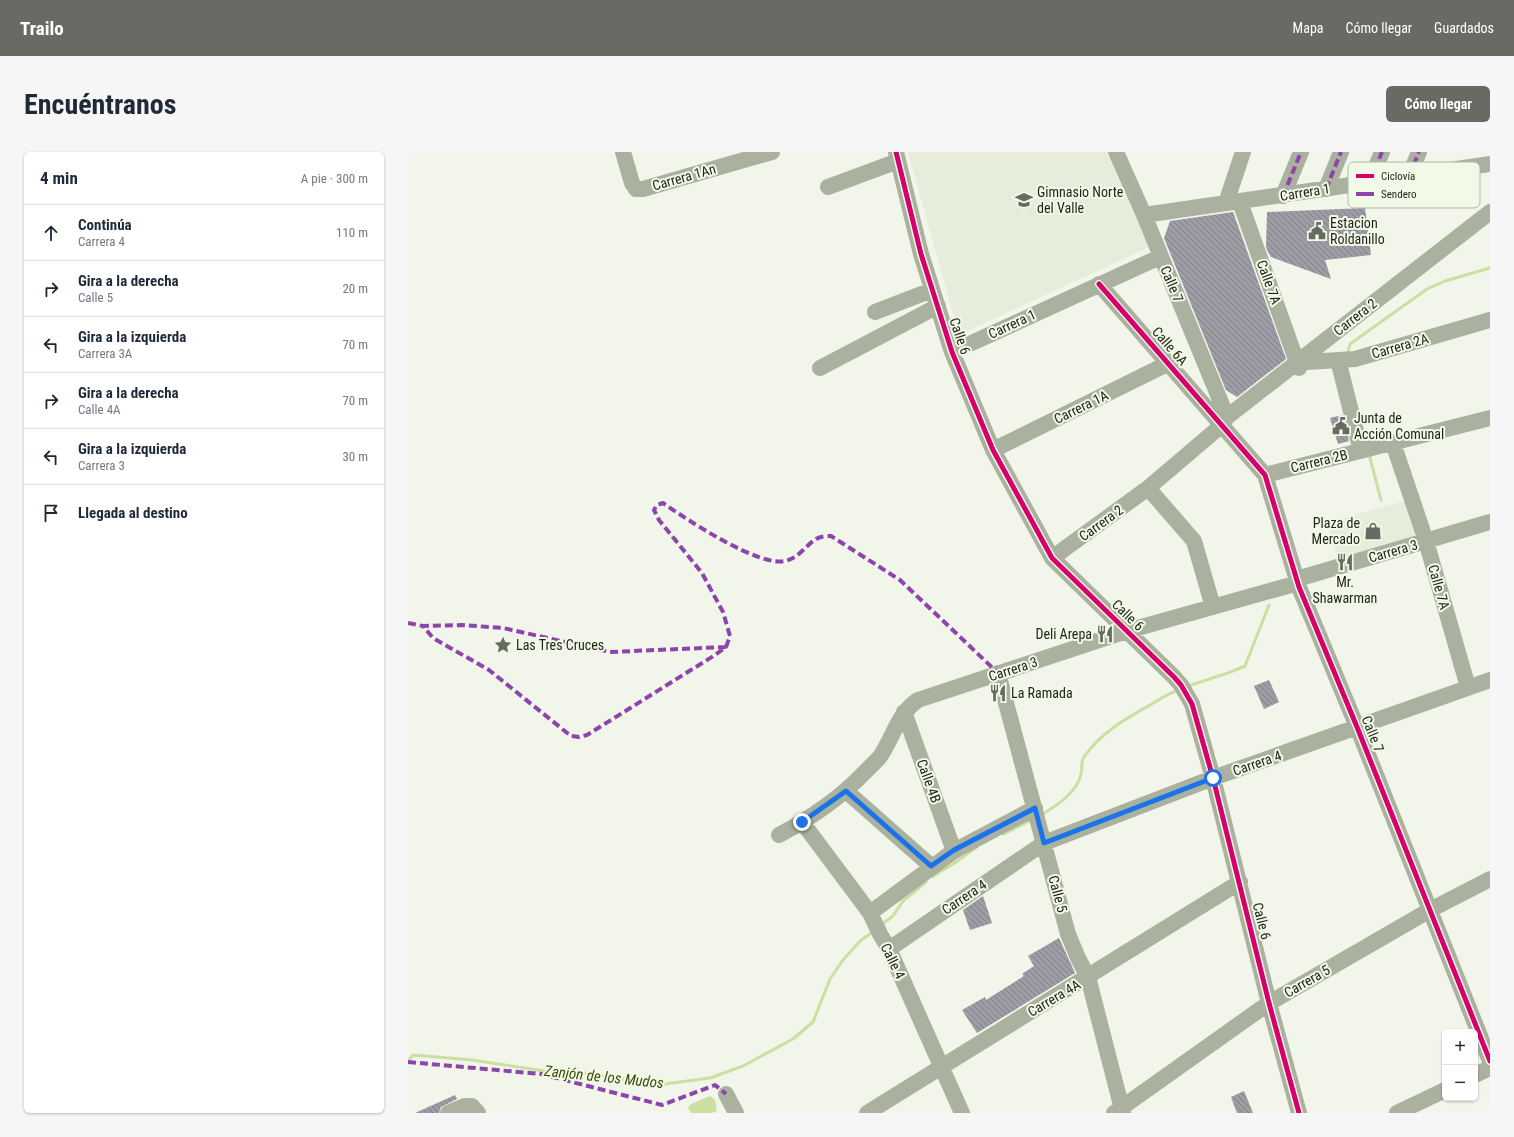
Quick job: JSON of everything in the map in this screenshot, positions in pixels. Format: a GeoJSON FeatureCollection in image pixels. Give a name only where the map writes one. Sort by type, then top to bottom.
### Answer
{"type":"FeatureCollection","features":[{"type":"Feature","properties":{"kind":"street","name":"Carrera 1An"},"geometry":{"type":"LineString","coordinates":[[623,152],[632,183],[636,189],[643,189],[772,152]]}},
{"type":"Feature","properties":{"kind":"street","name":"Calle 7"},"geometry":{"type":"LineString","coordinates":[[1116,152],[1144,215],[1225,421],[1265,475],[1298,583],[1490,1061]]}},
{"type":"Feature","properties":{"kind":"street"},"geometry":{"type":"LineString","coordinates":[[1233,202],[1242,152]]}},
{"type":"Feature","properties":{"kind":"street"},"geometry":{"type":"LineString","coordinates":[[1283,196],[1301,152]]}},
{"type":"Feature","properties":{"kind":"street"},"geometry":{"type":"LineString","coordinates":[[1326,189],[1341,152]]}},
{"type":"Feature","properties":{"kind":"street"},"geometry":{"type":"LineString","coordinates":[[1378,162],[1382,152]]}},
{"type":"Feature","properties":{"kind":"street"},"geometry":{"type":"LineString","coordinates":[[1415,162],[1419,152]]}},
{"type":"Feature","properties":{"kind":"street"},"geometry":{"type":"LineString","coordinates":[[828,187],[897,156]]}},
{"type":"Feature","properties":{"kind":"street","name":"Calle 6"},"geometry":{"type":"LineString","coordinates":[[897,156],[932,290],[952,352],[993,450],[1052,558],[1127,631],[1184,690],[1192,704],[1213,778],[1269,1003],[1299,1113]]}},
{"type":"Feature","properties":{"kind":"street","name":"Carrera 1"},"geometry":{"type":"LineString","coordinates":[[1480,165],[1490,164]]}},
{"type":"Feature","properties":{"kind":"street","name":"Carrera 1"},"geometry":{"type":"LineString","coordinates":[[1144,215],[1283,196],[1348,185]]}},
{"type":"Feature","properties":{"kind":"street","name":"Calle 7A"},"geometry":{"type":"LineString","coordinates":[[1233,202],[1301,364]]}},
{"type":"Feature","properties":{"kind":"street","name":"Carrera 2"},"geometry":{"type":"LineString","coordinates":[[1052,558],[1148,488],[1225,421],[1230,422],[1490,212]]}},
{"type":"Feature","properties":{"kind":"street","name":"Carrera 2"},"geometry":{"type":"LineString","coordinates":[[1301,364],[1490,220]]}},
{"type":"Feature","properties":{"kind":"street","name":"Carrera 1"},"geometry":{"type":"LineString","coordinates":[[952,352],[1160,257]]}},
{"type":"Feature","properties":{"kind":"street","name":"Calle 6A"},"geometry":{"type":"LineString","coordinates":[[1099,284],[1169,363],[1225,421]]}},
{"type":"Feature","properties":{"kind":"street"},"geometry":{"type":"LineString","coordinates":[[875,312],[932,290]]}},
{"type":"Feature","properties":{"kind":"street"},"geometry":{"type":"LineString","coordinates":[[820,368],[938,306]]}},
{"type":"Feature","properties":{"kind":"street","name":"Carrera 2A"},"geometry":{"type":"LineString","coordinates":[[1301,364],[1345,360],[1490,320]]}},
{"type":"Feature","properties":{"kind":"street","name":"Calle 7A"},"geometry":{"type":"LineString","coordinates":[[1345,360],[1374,447],[1427,545],[1468,687]]}},
{"type":"Feature","properties":{"kind":"street","name":"Carrera 1A"},"geometry":{"type":"LineString","coordinates":[[993,450],[1169,363]]}},
{"type":"Feature","properties":{"kind":"street","name":"Carrera 2B"},"geometry":{"type":"LineString","coordinates":[[1265,475],[1490,418]]}},
{"type":"Feature","properties":{"kind":"street"},"geometry":{"type":"LineString","coordinates":[[1148,488],[1194,541],[1213,607]]}},
{"type":"Feature","properties":{"kind":"street","name":"Carrera 3"},"geometry":{"type":"LineString","coordinates":[[780,835],[802,822],[846,791],[878,759],[904,712],[910,705],[918,700],[1127,631],[1427,545],[1490,522]]}},
{"type":"Feature","properties":{"kind":"street","name":"Carrera 3"},"geometry":{"type":"LineString","coordinates":[[1427,545],[1490,531]]}},
{"type":"Feature","properties":{"kind":"street","name":"Calle 5"},"geometry":{"type":"LineString","coordinates":[[998,673],[1068,934],[1088,977],[1120,1111]]}},
{"type":"Feature","properties":{"kind":"street","name":"Carrera 4"},"geometry":{"type":"LineString","coordinates":[[889,949],[1044,843],[1213,778],[1490,680]]}},
{"type":"Feature","properties":{"kind":"street","name":"Calle 4B"},"geometry":{"type":"LineString","coordinates":[[904,712],[954,850]]}},
{"type":"Feature","properties":{"kind":"street"},"geometry":{"type":"LineString","coordinates":[[846,791],[931,866]]}},
{"type":"Feature","properties":{"kind":"street"},"geometry":{"type":"LineString","coordinates":[[872,916],[931,866],[954,850],[1037,814]]}},
{"type":"Feature","properties":{"kind":"street","name":"Calle 4"},"geometry":{"type":"LineString","coordinates":[[802,822],[872,916],[889,949],[942,1065],[962,1113]]}},
{"type":"Feature","properties":{"kind":"street","name":"Carrera 5"},"geometry":{"type":"LineString","coordinates":[[1120,1111],[1269,1003],[1430,910],[1490,879]]}},
{"type":"Feature","properties":{"kind":"street","name":"Carrera 4A"},"geometry":{"type":"LineString","coordinates":[[867,1113],[942,1065],[1088,977],[1240,882]]}},
{"type":"Feature","properties":{"kind":"street"},"geometry":{"type":"LineString","coordinates":[[1478,1074],[1490,1068]]}},
{"type":"Feature","properties":{"kind":"street"},"geometry":{"type":"LineString","coordinates":[[1397,1113],[1442,1091]]}},
{"type":"Feature","properties":{"kind":"street"},"geometry":{"type":"LineString","coordinates":[[726,1094],[736,1113]]}},
{"type":"Feature","properties":{"kind":"street"},"geometry":{"type":"LineString","coordinates":[[448,1113],[465,1106],[472,1106],[477,1112]]}},
{"type":"Feature","properties":{"kind":"shaded area","name":"Gimnasio Norte del Valle"},"geometry":{"type":"Polygon","coordinates":[[[908,152],[1106,152],[1149,247],[959,335],[908,152]]]}},
{"type":"Feature","properties":{"kind":"shaded area","name":"Plaza de Mercado"},"geometry":{"type":"Polygon","coordinates":[[[1408,500],[1419,539],[1338,560],[1327,523],[1408,500]]]}},
{"type":"Feature","properties":{"kind":"shaded area"},"geometry":{"type":"Polygon","coordinates":[[[710,1096],[715,1100],[717,1111],[712,1113],[691,1113],[688,1108],[691,1104],[710,1096]]]}},
{"type":"Feature","properties":{"kind":"building","name":"Estacion Roldanillo"},"geometry":{"type":"Polygon","coordinates":[[[1365,208],[1371,255],[1325,260],[1331,279],[1271,257],[1268,252],[1266,247],[1267,212],[1365,208]]]}},
{"type":"Feature","properties":{"kind":"building"},"geometry":{"type":"Polygon","coordinates":[[[1233,212],[1286,359],[1237,397],[1226,390],[1164,238],[1170,221],[1233,212]]]}},
{"type":"Feature","properties":{"kind":"building","name":"Junta de Acción Comunal"},"geometry":{"type":"Polygon","coordinates":[[[1342,415],[1349,441],[1338,444],[1330,418],[1342,415]]]}},
{"type":"Feature","properties":{"kind":"building"},"geometry":{"type":"Polygon","coordinates":[[[1269,680],[1279,702],[1264,709],[1254,686],[1269,680]]]}},
{"type":"Feature","properties":{"kind":"building"},"geometry":{"type":"Polygon","coordinates":[[[983,896],[992,923],[970,930],[963,910],[983,896]]]}},
{"type":"Feature","properties":{"kind":"building"},"geometry":{"type":"Polygon","coordinates":[[[1059,938],[1075,973],[977,1033],[962,1010],[985,997],[986,1000],[1024,976],[1022,974],[1034,966],[1028,956],[1059,938]]]}},
{"type":"Feature","properties":{"kind":"building"},"geometry":{"type":"Polygon","coordinates":[[[1244,1091],[1253,1113],[1237,1113],[1231,1097],[1244,1091]]]}},
{"type":"Feature","properties":{"kind":"building"},"geometry":{"type":"Polygon","coordinates":[[[455,1095],[457,1099],[441,1107],[439,1113],[415,1113],[455,1095]]]}},
{"type":"Feature","properties":{"kind":"waterway","name":"Zanjón de los Mudos"},"geometry":{"type":"LineString","coordinates":[[1347,355],[1350,344],[1427,289],[1445,281],[1490,268]]}},
{"type":"Feature","properties":{"kind":"waterway","name":"Zanjón de los Mudos"},"geometry":{"type":"LineString","coordinates":[[1369,454],[1381,500]]}},
{"type":"Feature","properties":{"kind":"waterway","name":"Zanjón de los Mudos"},"geometry":{"type":"LineString","coordinates":[[1188,686],[1245,666],[1269,605]]}},
{"type":"Feature","properties":{"kind":"waterway","name":"Zanjón de los Mudos"},"geometry":{"type":"LineString","coordinates":[[1041,815],[1071,793],[1079,781],[1084,757],[1098,740],[1124,720],[1165,696],[1179,690]]}},
{"type":"Feature","properties":{"kind":"waterway","name":"Zanjón de los Mudos"},"geometry":{"type":"LineString","coordinates":[[1004,834],[1033,819]]}},
{"type":"Feature","properties":{"kind":"waterway","name":"Zanjón de los Mudos"},"geometry":{"type":"LineString","coordinates":[[932,877],[977,847]]}},
{"type":"Feature","properties":{"kind":"waterway","name":"Zanjón de los Mudos"},"geometry":{"type":"LineString","coordinates":[[881,925],[893,916],[903,901],[926,882]]}},
{"type":"Feature","properties":{"kind":"waterway","name":"Zanjón de los Mudos"},"geometry":{"type":"LineString","coordinates":[[408,1061],[413,1055],[472,1060],[571,1075],[585,1073],[657,1085],[710,1078],[743,1066],[793,1039],[813,1022],[830,979],[843,960],[860,941],[874,931]]}},
{"type":"Feature","properties":{"kind":"marked path"},"geometry":{"type":"LineString","coordinates":[[1283,196],[1301,152]]}},
{"type":"Feature","properties":{"kind":"marked path"},"geometry":{"type":"LineString","coordinates":[[1326,189],[1341,152]]}},
{"type":"Feature","properties":{"kind":"marked path"},"geometry":{"type":"LineString","coordinates":[[1378,162],[1382,152]]}},
{"type":"Feature","properties":{"kind":"marked path"},"geometry":{"type":"LineString","coordinates":[[1415,162],[1419,152]]}},
{"type":"Feature","properties":{"kind":"marked path"},"geometry":{"type":"LineString","coordinates":[[726,647],[610,652],[503,628],[462,625],[423,626],[433,638],[489,670],[571,736],[579,737],[587,735],[715,655],[726,647],[730,636],[723,612],[702,573],[659,520],[654,510],[657,505],[663,503],[722,540],[741,550],[773,561],[785,561],[790,559],[798,555],[816,539],[831,536],[900,580],[998,673]]}},
{"type":"Feature","properties":{"kind":"marked path"},"geometry":{"type":"LineString","coordinates":[[408,623],[423,626]]}},
{"type":"Feature","properties":{"kind":"marked path"},"geometry":{"type":"LineString","coordinates":[[408,1062],[541,1074],[662,1105],[715,1085],[726,1094]]}},
{"type":"Feature","properties":{"kind":"cycle path"},"geometry":{"type":"LineString","coordinates":[[896,152],[921,254],[952,352],[993,450],[1052,558],[1174,677],[1181,685],[1192,704],[1213,778],[1269,1003],[1299,1113]]}},
{"type":"Feature","properties":{"kind":"cycle path"},"geometry":{"type":"LineString","coordinates":[[1099,284],[1265,475],[1299,587],[1357,727],[1490,1061]]}},
{"type":"Feature","properties":{"kind":"place","name":"Gimnasio Norte del Valle"},"geometry":{"type":"Point","coordinates":[1024,200]}},
{"type":"Feature","properties":{"kind":"place","name":"Estacion Roldanillo"},"geometry":{"type":"Point","coordinates":[1317,231]}},
{"type":"Feature","properties":{"kind":"place","name":"Junta de Acción Comunal"},"geometry":{"type":"Point","coordinates":[1341,426]}},
{"type":"Feature","properties":{"kind":"place","name":"Plaza de Mercado"},"geometry":{"type":"Point","coordinates":[1373,531]}},
{"type":"Feature","properties":{"kind":"place","name":"Mr. Shawarman"},"geometry":{"type":"Point","coordinates":[1345,562]}},
{"type":"Feature","properties":{"kind":"place","name":"Deli Arepa"},"geometry":{"type":"Point","coordinates":[1105,634]}},
{"type":"Feature","properties":{"kind":"place","name":"Las Tres Cruces"},"geometry":{"type":"Point","coordinates":[503,645]}},
{"type":"Feature","properties":{"kind":"place","name":"La Ramada"},"geometry":{"type":"Point","coordinates":[998,693]}},
{"type":"Feature","properties":{"kind":"route"},"geometry":{"type":"LineString","coordinates":[[802,822],[846,791],[931,866],[954,850],[1035,808],[1044,843],[1213,778]]}}]}
